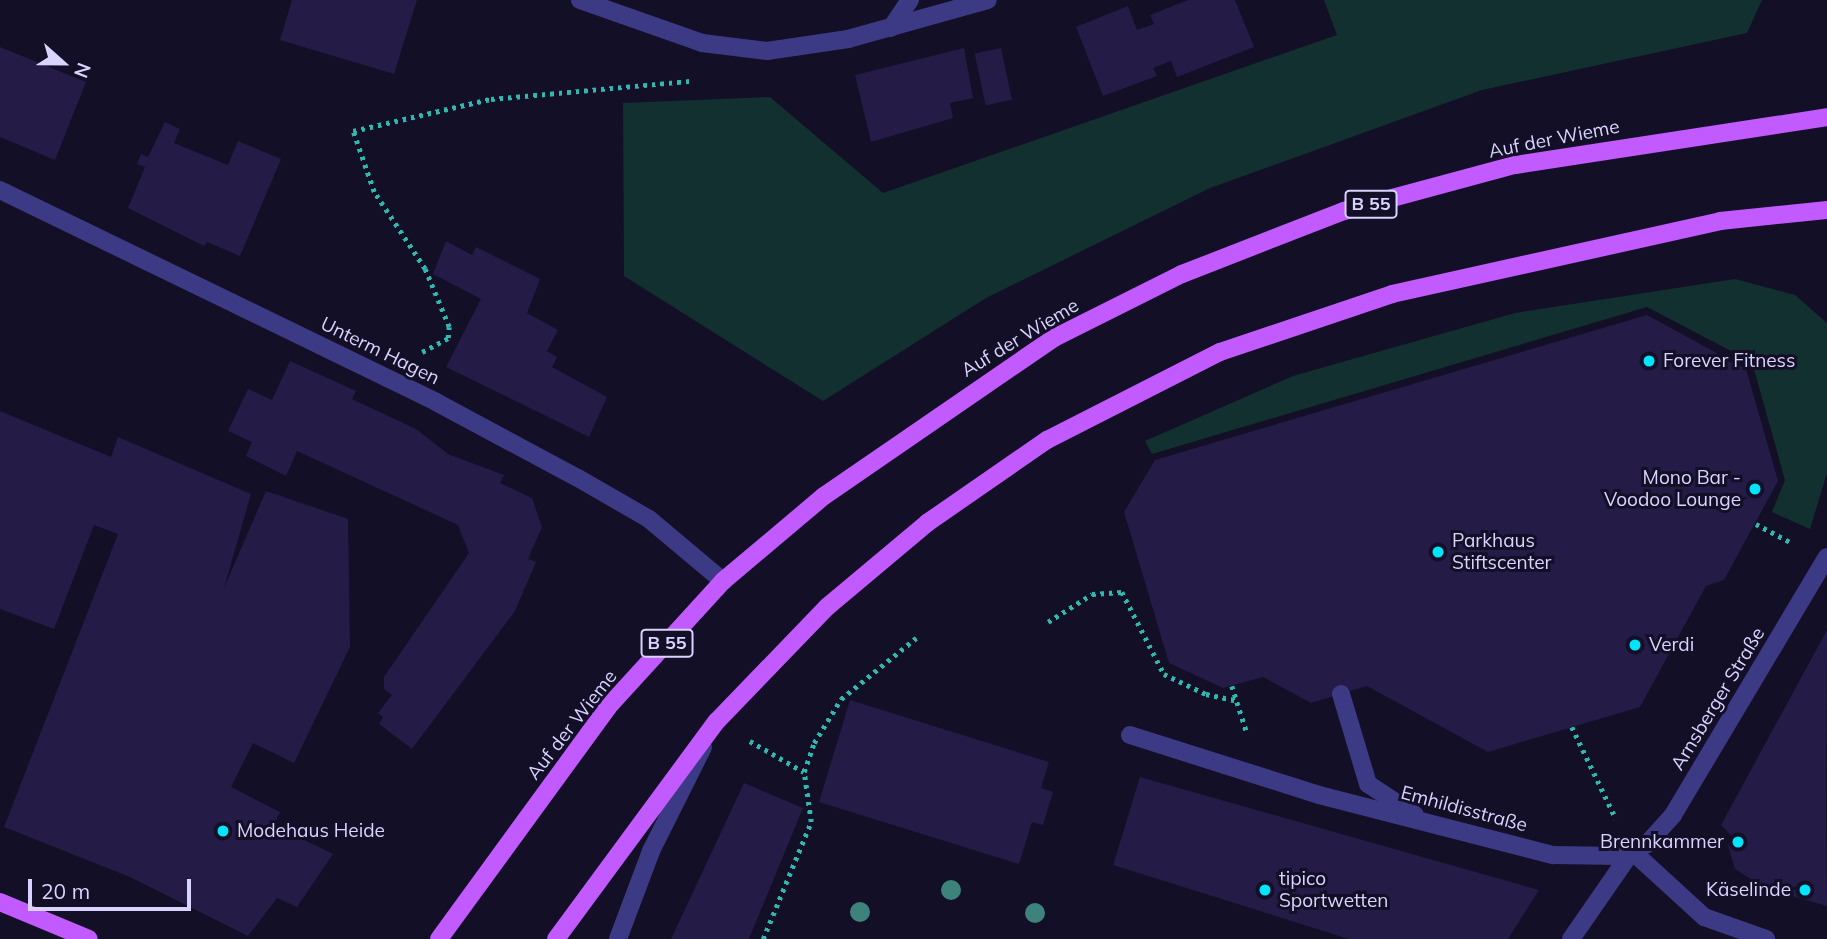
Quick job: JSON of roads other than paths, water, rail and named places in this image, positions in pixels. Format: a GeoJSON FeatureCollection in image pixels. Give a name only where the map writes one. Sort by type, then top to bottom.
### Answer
{"type":"FeatureCollection","features":[{"type":"Feature","properties":{"kind":"main road","name":"Auf der Wieme"},"geometry":{"type":"LineString","coordinates":[[439,939],[608,707],[723,581],[952,403],[1054,338],[1182,274],[1344,211],[1515,165],[1827,117]]}},
{"type":"Feature","properties":{"kind":"main road"},"geometry":{"type":"LineString","coordinates":[[556,939],[717,721],[827,607],[927,523],[1047,440],[1220,352],[1392,294],[1720,221],[1827,210]]}},
{"type":"Feature","properties":{"kind":"main road"},"geometry":{"type":"LineString","coordinates":[[0,902],[89,939]]}},
{"type":"Feature","properties":{"kind":"street"},"geometry":{"type":"LineString","coordinates":[[580,0],[732,51],[767,51],[891,28],[988,0]]}},
{"type":"Feature","properties":{"kind":"street"},"geometry":{"type":"LineString","coordinates":[[891,28],[910,0]]}},
{"type":"Feature","properties":{"kind":"street","name":"Unterm Hagen"},"geometry":{"type":"LineString","coordinates":[[0,190],[395,382],[649,519],[723,581]]}},
{"type":"Feature","properties":{"kind":"street","name":"Arnsberger Straße"},"geometry":{"type":"LineString","coordinates":[[1632,851],[1673,815],[1827,559]]}},
{"type":"Feature","properties":{"kind":"street"},"geometry":{"type":"LineString","coordinates":[[1341,694],[1368,784],[1419,816]]}},
{"type":"Feature","properties":{"kind":"street"},"geometry":{"type":"LineString","coordinates":[[618,939],[651,851],[717,721]]}},
{"type":"Feature","properties":{"kind":"street","name":"Emhildisstraße"},"geometry":{"type":"LineString","coordinates":[[1130,735],[1319,795],[1419,816],[1553,855],[1602,859],[1632,851]]}},
{"type":"Feature","properties":{"kind":"street"},"geometry":{"type":"LineString","coordinates":[[1571,939],[1632,851],[1704,917],[1766,939]]}},
{"type":"Feature","properties":{"kind":"place","name":"Forever Fitness"},"geometry":{"type":"Point","coordinates":[1649,361]}},
{"type":"Feature","properties":{"kind":"place","name":"Mono Bar - Voodoo Lounge"},"geometry":{"type":"Point","coordinates":[1755,489]}},
{"type":"Feature","properties":{"kind":"place","name":"Parkhaus Stiftscenter"},"geometry":{"type":"Point","coordinates":[1438,552]}},
{"type":"Feature","properties":{"kind":"place","name":"Verdi"},"geometry":{"type":"Point","coordinates":[1635,645]}},
{"type":"Feature","properties":{"kind":"place","name":"Modehaus Heide"},"geometry":{"type":"Point","coordinates":[223,831]}},
{"type":"Feature","properties":{"kind":"place","name":"Brennkammer"},"geometry":{"type":"Point","coordinates":[1738,842]}},
{"type":"Feature","properties":{"kind":"place","name":"tipico Sportwetten"},"geometry":{"type":"Point","coordinates":[1265,890]}},
{"type":"Feature","properties":{"kind":"place","name":"Käselinde"},"geometry":{"type":"Point","coordinates":[1805,890]}}]}
